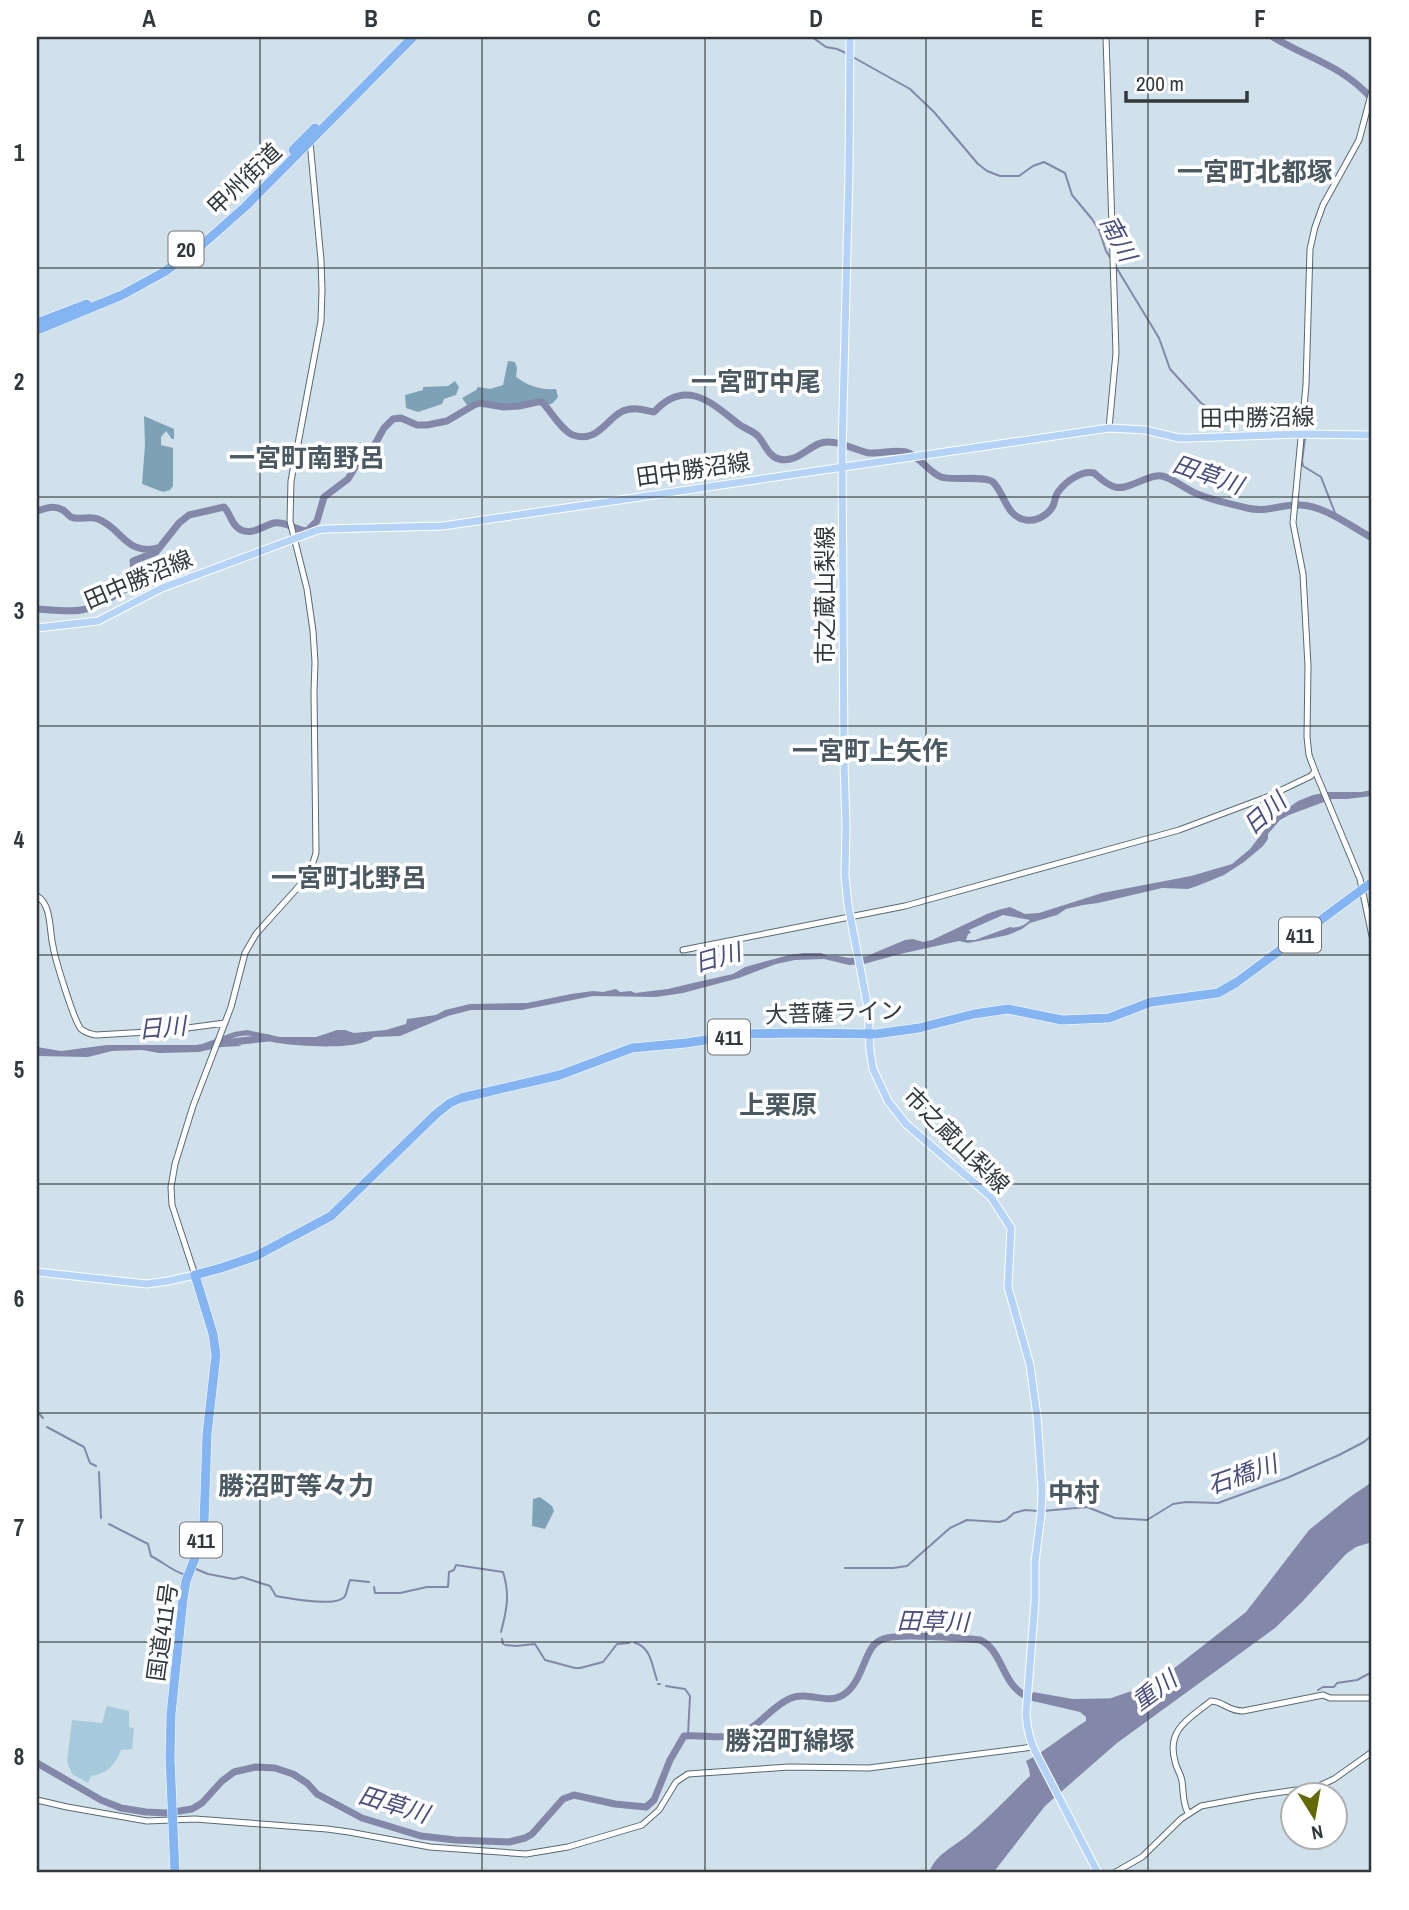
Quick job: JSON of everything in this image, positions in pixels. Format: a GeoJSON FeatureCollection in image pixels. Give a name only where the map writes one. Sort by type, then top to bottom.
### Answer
{"type":"FeatureCollection","features":[{"type":"Feature","properties":{"kind":"highway","name":"20"},"geometry":{"type":"LineString","coordinates":[[37,323],[104,297],[180,254],[227,216],[309,138],[405,37]]}},
{"type":"Feature","properties":{"kind":"highway","name":"甲州街道"},"geometry":{"type":"LineString","coordinates":[[37,330],[121,295],[181,261],[230,221],[309,138],[413,37]]}},
{"type":"Feature","properties":{"kind":"highway","name":"大菩薩ライン"},"geometry":{"type":"LineString","coordinates":[[195,1275],[256,1256],[331,1216],[436,1114],[461,1098],[560,1075],[632,1048],[745,1034],[868,1034],[919,1028],[974,1014],[1008,1009],[1062,1020],[1109,1018],[1151,1002],[1217,993],[1237,982],[1372,882]]}},
{"type":"Feature","properties":{"kind":"highway","name":"国道411号"},"geometry":{"type":"LineString","coordinates":[[175,1873],[170,1758],[172,1696],[183,1599],[203,1530],[207,1434],[216,1355],[213,1334],[195,1275]]}},
{"type":"Feature","properties":{"kind":"main road","name":"市之蔵山梨線"},"geometry":{"type":"LineString","coordinates":[[850,37],[842,452],[845,875],[868,1008],[868,1034],[873,1069],[888,1101],[912,1129],[990,1196],[1011,1228],[1007,1279],[1032,1375],[1042,1511],[1035,1562],[1035,1601],[1026,1725],[1034,1750],[1098,1873]]}},
{"type":"Feature","properties":{"kind":"main road","name":"田中勝沼線"},"geometry":{"type":"LineString","coordinates":[[37,628],[98,621],[162,588],[326,529],[443,526],[1109,428],[1145,430],[1179,438],[1302,433],[1372,435]]}},
{"type":"Feature","properties":{"kind":"main road"},"geometry":{"type":"LineString","coordinates":[[37,1272],[147,1284],[195,1275]]}},
{"type":"Feature","properties":{"kind":"street"},"geometry":{"type":"LineString","coordinates":[[1105,37],[1116,352],[1109,428]]}},
{"type":"Feature","properties":{"kind":"street"},"geometry":{"type":"LineString","coordinates":[[1372,91],[1359,140],[1323,205],[1312,235],[1309,259],[1307,374],[1293,513],[1293,533],[1303,574],[1309,755],[1363,889],[1372,936]]}},
{"type":"Feature","properties":{"kind":"street"},"geometry":{"type":"LineString","coordinates":[[195,1275],[176,1218],[171,1187],[174,1164],[184,1130],[231,1007],[243,958],[256,934],[309,875],[316,853],[315,662],[310,606],[290,521],[291,481],[317,352],[323,294],[309,138]]}},
{"type":"Feature","properties":{"kind":"street"},"geometry":{"type":"LineString","coordinates":[[683,950],[917,902],[1179,830],[1267,797],[1311,776],[1315,771]]}},
{"type":"Feature","properties":{"kind":"street"},"geometry":{"type":"LineString","coordinates":[[37,896],[47,908],[53,948],[76,1022],[86,1033],[96,1035],[224,1026]]}},
{"type":"Feature","properties":{"kind":"street"},"geometry":{"type":"LineString","coordinates":[[1188,1813],[1183,1804],[1181,1778],[1174,1759],[1173,1742],[1183,1723],[1211,1700],[1234,1711],[1242,1711],[1323,1695],[1330,1698],[1372,1698]]}},
{"type":"Feature","properties":{"kind":"street"},"geometry":{"type":"LineString","coordinates":[[37,1800],[132,1819],[172,1814],[195,1819],[327,1829],[430,1847],[507,1854],[541,1853],[642,1825],[659,1810],[676,1782],[688,1774],[789,1767],[869,1768],[1034,1750]]}},
{"type":"Feature","properties":{"kind":"street"},"geometry":{"type":"LineString","coordinates":[[1114,1873],[1142,1857],[1188,1813],[1209,1804],[1317,1787],[1334,1779],[1372,1752]]}},
{"type":"Feature","properties":{"kind":"shaded area"},"geometry":{"type":"Polygon","coordinates":[[[508,361],[515,362],[516,377],[535,387],[556,389],[558,397],[548,405],[538,401],[508,405],[482,402],[467,405],[462,398],[478,387],[490,389],[503,385],[508,361]]]}},
{"type":"Feature","properties":{"kind":"shaded area"},"geometry":{"type":"Polygon","coordinates":[[[455,381],[459,387],[456,395],[444,399],[442,404],[418,412],[406,408],[405,395],[423,390],[423,387],[448,386],[455,381]]]}},
{"type":"Feature","properties":{"kind":"shaded area"},"geometry":{"type":"Polygon","coordinates":[[[144,416],[174,429],[174,439],[166,431],[161,437],[161,445],[173,448],[173,486],[170,490],[163,492],[142,484],[144,416]]]}},
{"type":"Feature","properties":{"kind":"shaded area"},"geometry":{"type":"Polygon","coordinates":[[[540,1497],[552,1506],[554,1511],[545,1529],[532,1526],[533,1499],[540,1497]]]}},
{"type":"Feature","properties":{"kind":"shaded area"},"geometry":{"type":"Polygon","coordinates":[[[107,1706],[129,1711],[129,1727],[134,1728],[132,1749],[121,1750],[110,1768],[91,1776],[88,1783],[72,1774],[67,1762],[72,1720],[102,1723],[107,1706]]]}},
{"type":"Feature","properties":{"kind":"water"},"geometry":{"type":"Polygon","coordinates":[[[1372,790],[1372,796],[1332,799],[1280,820],[1268,834],[1263,846],[1244,862],[1224,875],[1197,886],[1188,889],[1162,888],[1083,905],[1030,923],[1008,935],[968,943],[959,941],[864,964],[849,965],[824,959],[795,960],[683,993],[656,997],[593,996],[522,1010],[471,1010],[448,1016],[400,1036],[374,1037],[343,1046],[287,1044],[245,1036],[225,1041],[242,1046],[199,1052],[159,1053],[142,1050],[112,1051],[88,1057],[37,1056],[37,1047],[61,1051],[107,1045],[195,1045],[247,1030],[280,1037],[316,1037],[337,1030],[354,1033],[386,1030],[406,1024],[407,1019],[436,1015],[470,1004],[527,1003],[616,989],[620,992],[635,993],[668,989],[733,974],[745,967],[804,953],[849,958],[867,956],[905,940],[932,940],[998,910],[1010,907],[1025,914],[1039,913],[1102,893],[1191,876],[1232,864],[1250,849],[1273,819],[1298,801],[1328,792],[1372,790]],[[1003,915],[969,930],[971,933],[966,940],[975,940],[1010,927],[1019,927],[1030,920],[1003,915]]]}},
{"type":"Feature","properties":{"kind":"water","name":"重川"},"geometry":{"type":"Polygon","coordinates":[[[1372,1482],[1372,1542],[1356,1547],[1346,1554],[1275,1628],[1117,1743],[1045,1806],[993,1873],[929,1873],[940,1856],[976,1828],[1030,1776],[1026,1761],[1086,1721],[1086,1717],[1080,1712],[1033,1701],[1033,1692],[1073,1699],[1130,1698],[1163,1677],[1246,1612],[1309,1530],[1372,1482]]]}},
{"type":"Feature","properties":{"kind":"waterway","name":"南川"},"geometry":{"type":"LineString","coordinates":[[812,37],[826,47],[846,53]]}},
{"type":"Feature","properties":{"kind":"waterway"},"geometry":{"type":"LineString","coordinates":[[1273,37],[1337,70],[1361,87],[1372,99]]}},
{"type":"Feature","properties":{"kind":"waterway","name":"南川"},"geometry":{"type":"LineString","coordinates":[[851,56],[910,89],[987,171],[1000,176],[1019,176],[1044,162],[1065,173],[1072,195],[1099,230],[1111,259]]}},
{"type":"Feature","properties":{"kind":"waterway","name":"南川"},"geometry":{"type":"LineString","coordinates":[[1116,267],[1159,338],[1170,369],[1201,403],[1224,412],[1258,414],[1273,418],[1300,431]]}},
{"type":"Feature","properties":{"kind":"waterway","name":"田草川"},"geometry":{"type":"LineString","coordinates":[[37,609],[81,610],[104,602],[131,586],[133,561],[156,552],[179,523],[189,515],[224,507],[241,530],[254,531],[278,523],[307,531],[317,521],[324,497],[348,479],[360,459],[393,419],[401,418],[417,425],[427,425],[447,421],[480,403],[504,407],[542,402],[565,429],[581,437],[595,434],[625,410],[654,412],[676,397],[696,396],[756,434],[769,453],[779,459],[795,458],[824,442],[837,443],[869,453],[906,452],[941,477],[993,482],[1010,510],[1026,520],[1038,519],[1048,512],[1061,488],[1079,475],[1094,473],[1108,484],[1119,488],[1160,476],[1200,495],[1247,508],[1309,506],[1337,517],[1372,538]]}},
{"type":"Feature","properties":{"kind":"waterway","name":"南川"},"geometry":{"type":"LineString","coordinates":[[1305,438],[1303,466],[1321,477],[1337,518]]}},
{"type":"Feature","properties":{"kind":"waterway"},"geometry":{"type":"LineString","coordinates":[[37,511],[56,508],[74,518],[95,518],[106,523],[131,545],[138,548],[158,548]]}},
{"type":"Feature","properties":{"kind":"waterway","name":"日川"},"geometry":{"type":"LineString","coordinates":[[222,1043],[269,1038]]}},
{"type":"Feature","properties":{"kind":"waterway"},"geometry":{"type":"LineString","coordinates":[[37,1411],[43,1418]]}},
{"type":"Feature","properties":{"kind":"waterway"},"geometry":{"type":"LineString","coordinates":[[47,1427],[84,1447],[90,1463],[96,1466]]}},
{"type":"Feature","properties":{"kind":"waterway","name":"石橋川"},"geometry":{"type":"LineString","coordinates":[[1043,1511],[1087,1507],[1115,1518],[1147,1520],[1173,1504],[1218,1503],[1287,1478],[1339,1455],[1372,1435]]}},
{"type":"Feature","properties":{"kind":"waterway"},"geometry":{"type":"LineString","coordinates":[[99,1472],[101,1518]]}},
{"type":"Feature","properties":{"kind":"waterway","name":"石橋川"},"geometry":{"type":"LineString","coordinates":[[845,1568],[907,1566],[950,1528],[967,1520],[999,1522],[1014,1513],[1038,1511]]}},
{"type":"Feature","properties":{"kind":"waterway"},"geometry":{"type":"LineString","coordinates":[[109,1524],[148,1544],[151,1556],[183,1574]]}},
{"type":"Feature","properties":{"kind":"waterway"},"geometry":{"type":"LineString","coordinates":[[374,1587],[375,1593],[448,1587],[449,1572],[454,1570],[456,1565],[503,1572],[507,1602],[501,1632]]}},
{"type":"Feature","properties":{"kind":"waterway"},"geometry":{"type":"LineString","coordinates":[[196,1569],[234,1579],[242,1577],[270,1586],[276,1596],[312,1601],[341,1600],[350,1580],[369,1582]]}},
{"type":"Feature","properties":{"kind":"waterway","name":"田草川"},"geometry":{"type":"LineString","coordinates":[[37,1763],[101,1800],[121,1808],[167,1813],[192,1809],[202,1803],[234,1772],[256,1767],[275,1768],[293,1774],[317,1794],[362,1818],[421,1836],[509,1842],[532,1834],[563,1799],[574,1795],[615,1804],[646,1807],[654,1800],[670,1760],[684,1736],[737,1735],[751,1728],[791,1698],[837,1698],[848,1691],[857,1680],[872,1647],[883,1639],[916,1636],[980,1640],[993,1650],[1010,1680],[1021,1693],[1042,1699]]}},
{"type":"Feature","properties":{"kind":"waterway"},"geometry":{"type":"LineString","coordinates":[[502,1639],[503,1644]]}},
{"type":"Feature","properties":{"kind":"waterway"},"geometry":{"type":"LineString","coordinates":[[505,1645],[535,1644],[545,1660],[580,1668],[603,1662],[617,1644],[629,1643]]}},
{"type":"Feature","properties":{"kind":"waterway"},"geometry":{"type":"LineString","coordinates":[[635,1643],[648,1653],[657,1680]]}},
{"type":"Feature","properties":{"kind":"waterway"},"geometry":{"type":"LineString","coordinates":[[1318,1690],[1357,1680],[1372,1672]]}},
{"type":"Feature","properties":{"kind":"waterway"},"geometry":{"type":"LineString","coordinates":[[666,1686],[685,1689],[690,1696],[688,1735]]}},
{"type":"Feature","properties":{"kind":"waterway","name":"田草川"},"geometry":{"type":"LineString","coordinates":[[1113,1701],[1148,1689]]}},
{"type":"Feature","properties":{"kind":"district","name":"一宮町北都塚"},"geometry":{"type":"Point","coordinates":[1255,171]}},
{"type":"Feature","properties":{"kind":"district","name":"一宮町中尾"},"geometry":{"type":"Point","coordinates":[756,381]}},
{"type":"Feature","properties":{"kind":"district","name":"一宮町南野呂"},"geometry":{"type":"Point","coordinates":[307,457]}},
{"type":"Feature","properties":{"kind":"district","name":"一宮町上矢作"},"geometry":{"type":"Point","coordinates":[870,750]}},
{"type":"Feature","properties":{"kind":"district","name":"一宮町北野呂"},"geometry":{"type":"Point","coordinates":[349,877]}},
{"type":"Feature","properties":{"kind":"district","name":"上栗原"},"geometry":{"type":"Point","coordinates":[778,1104]}},
{"type":"Feature","properties":{"kind":"district","name":"勝沼町等々力"},"geometry":{"type":"Point","coordinates":[296,1485]}},
{"type":"Feature","properties":{"kind":"district","name":"中村"},"geometry":{"type":"Point","coordinates":[1074,1492]}},
{"type":"Feature","properties":{"kind":"district","name":"勝沼町綿塚"},"geometry":{"type":"Point","coordinates":[790,1740]}}]}
